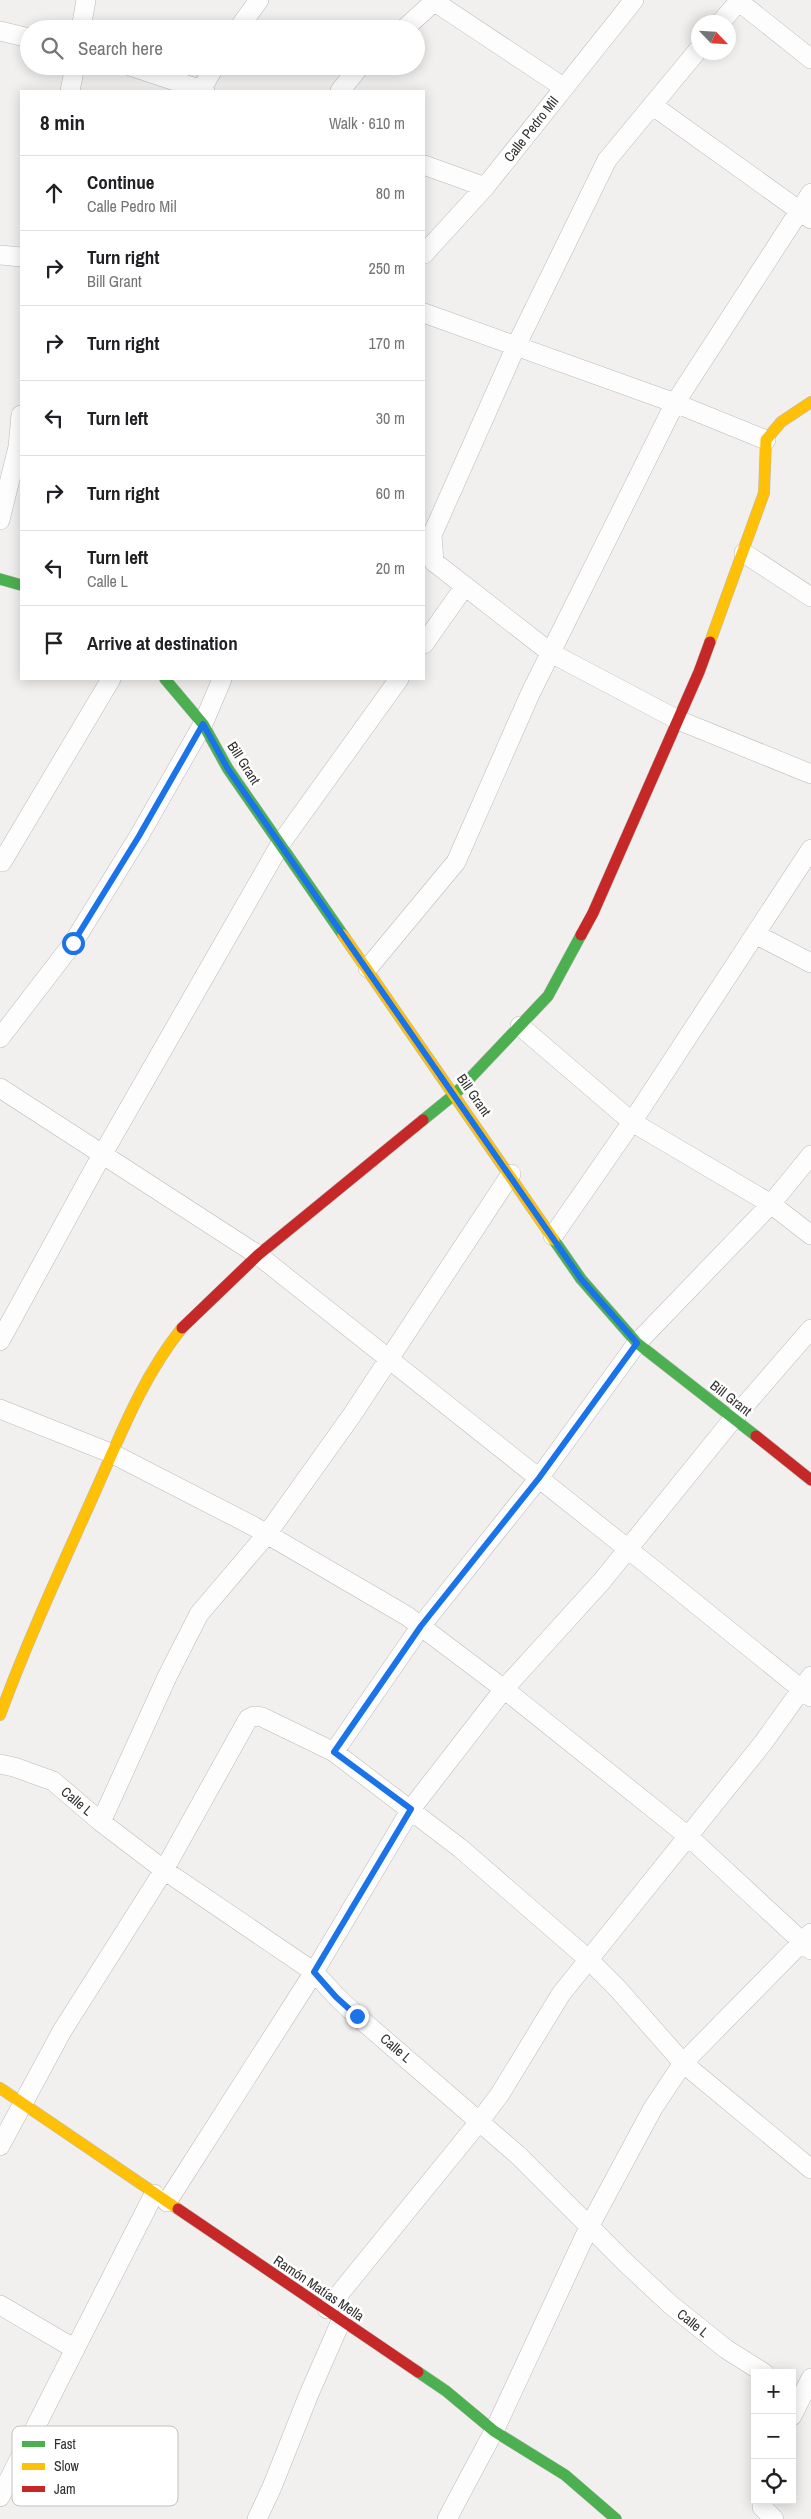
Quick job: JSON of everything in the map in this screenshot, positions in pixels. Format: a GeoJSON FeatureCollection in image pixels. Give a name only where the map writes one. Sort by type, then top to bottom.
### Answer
{"type":"FeatureCollection","features":[{"type":"Feature","properties":{"kind":"street"},"geometry":{"type":"LineString","coordinates":[[83,20],[86,0]]}},
{"type":"Feature","properties":{"kind":"street"},"geometry":{"type":"LineString","coordinates":[[245,20],[259,0]]}},
{"type":"Feature","properties":{"kind":"street","name":"Calle Pedro Mil"},"geometry":{"type":"LineString","coordinates":[[425,253],[485,187],[634,0]]}},
{"type":"Feature","properties":{"kind":"street"},"geometry":{"type":"LineString","coordinates":[[726,15],[738,0],[811,59]]}},
{"type":"Feature","properties":{"kind":"street"},"geometry":{"type":"LineString","coordinates":[[414,20],[436,1],[563,87]]}},
{"type":"Feature","properties":{"kind":"street"},"geometry":{"type":"LineString","coordinates":[[0,31],[20,36]]}},
{"type":"Feature","properties":{"kind":"street"},"geometry":{"type":"LineString","coordinates":[[691,58],[607,160],[517,344],[432,535],[434,562],[550,653],[678,720],[810,771]]}},
{"type":"Feature","properties":{"kind":"street"},"geometry":{"type":"LineString","coordinates":[[70,90],[73,75]]}},
{"type":"Feature","properties":{"kind":"street"},"geometry":{"type":"LineString","coordinates":[[156,75],[200,90]]}},
{"type":"Feature","properties":{"kind":"street"},"geometry":{"type":"LineString","coordinates":[[203,90],[211,75]]}},
{"type":"Feature","properties":{"kind":"street"},"geometry":{"type":"LineString","coordinates":[[341,90],[353,75]]}},
{"type":"Feature","properties":{"kind":"street"},"geometry":{"type":"LineString","coordinates":[[652,105],[805,215]]}},
{"type":"Feature","properties":{"kind":"street"},"geometry":{"type":"LineString","coordinates":[[425,166],[485,187]]}},
{"type":"Feature","properties":{"kind":"street"},"geometry":{"type":"LineString","coordinates":[[368,968],[456,862],[550,653],[675,403],[805,215],[811,193]]}},
{"type":"Feature","properties":{"kind":"street"},"geometry":{"type":"LineString","coordinates":[[0,255],[20,257]]}},
{"type":"Feature","properties":{"kind":"street"},"geometry":{"type":"LineString","coordinates":[[425,312],[517,344],[675,403],[766,440]]}},
{"type":"Feature","properties":{"kind":"street"},"geometry":{"type":"LineString","coordinates":[[0,1715],[35,1625],[131,1412],[162,1355],[181,1329],[258,1255],[455,1094],[548,996],[593,913],[699,672],[744,553],[764,493],[766,440],[782,422],[811,402]]}},
{"type":"Feature","properties":{"kind":"street"},"geometry":{"type":"LineString","coordinates":[[0,520],[20,419]]}},
{"type":"Feature","properties":{"kind":"street"},"geometry":{"type":"LineString","coordinates":[[744,553],[811,597]]}},
{"type":"Feature","properties":{"kind":"street"},"geometry":{"type":"LineString","coordinates":[[0,579],[20,585]]}},
{"type":"Feature","properties":{"kind":"street"},"geometry":{"type":"LineString","coordinates":[[425,643],[465,586]]}},
{"type":"Feature","properties":{"kind":"street"},"geometry":{"type":"LineString","coordinates":[[2,862],[110,680]]}},
{"type":"Feature","properties":{"kind":"street","name":"Bill Grant"},"geometry":{"type":"LineString","coordinates":[[166,680],[203,724],[228,769],[511,1174],[581,1279],[637,1343],[811,1480]]}},
{"type":"Feature","properties":{"kind":"street"},"geometry":{"type":"LineString","coordinates":[[0,1038],[73,943],[139,836],[203,724],[222,680]]}},
{"type":"Feature","properties":{"kind":"street"},"geometry":{"type":"LineString","coordinates":[[0,1341],[281,843],[398,680]]}},
{"type":"Feature","properties":{"kind":"street"},"geometry":{"type":"LineString","coordinates":[[553,1236],[632,1122],[811,849]]}},
{"type":"Feature","properties":{"kind":"street"},"geometry":{"type":"LineString","coordinates":[[755,934],[811,963]]}},
{"type":"Feature","properties":{"kind":"street"},"geometry":{"type":"LineString","coordinates":[[520,1026],[632,1122],[770,1204],[811,1235]]}},
{"type":"Feature","properties":{"kind":"street"},"geometry":{"type":"LineString","coordinates":[[0,1088],[258,1255],[808,1688],[588,1960],[546,2015],[500,2094],[334,2315],[309,2394],[272,2487],[256,2519]]}},
{"type":"Feature","properties":{"kind":"street"},"geometry":{"type":"LineString","coordinates":[[334,1752],[421,1626],[539,1478],[637,1343],[770,1204],[811,1154]]}},
{"type":"Feature","properties":{"kind":"street"},"geometry":{"type":"LineString","coordinates":[[102,1822],[167,1677],[199,1614],[267,1534],[390,1358],[511,1174]]}},
{"type":"Feature","properties":{"kind":"street"},"geometry":{"type":"LineString","coordinates":[[36,2426],[75,2349],[161,2198],[314,1972],[411,1809],[504,1689],[602,1581],[733,1419],[811,1329]]}},
{"type":"Feature","properties":{"kind":"street"},"geometry":{"type":"LineString","coordinates":[[0,1409],[113,1454],[267,1534],[421,1626],[504,1689],[689,1837],[808,1942],[683,2063],[654,2108],[589,2227],[494,2431],[447,2519]]}},
{"type":"Feature","properties":{"kind":"street"},"geometry":{"type":"LineString","coordinates":[[0,2146],[62,2031],[164,1870],[248,1719],[254,1716],[262,1717],[334,1752],[411,1809],[532,1909],[588,1960],[618,1989],[683,2063],[811,2169]]}},
{"type":"Feature","properties":{"kind":"street","name":"Calle L"},"geometry":{"type":"LineString","coordinates":[[0,1764],[53,1781],[164,1870],[314,1972],[336,1997],[552,2187],[589,2227],[672,2305],[726,2348],[758,2369]]}},
{"type":"Feature","properties":{"kind":"street","name":"Ramón Matías Mella"},"geometry":{"type":"LineString","coordinates":[[0,2088],[446,2392],[494,2431],[565,2475],[616,2519]]}},
{"type":"Feature","properties":{"kind":"street"},"geometry":{"type":"LineString","coordinates":[[0,2305],[75,2349]]}},
{"type":"Feature","properties":{"kind":"street"},"geometry":{"type":"LineString","coordinates":[[793,2414],[804,2388]]}},
{"type":"Feature","properties":{"kind":"street"},"geometry":{"type":"LineString","coordinates":[[0,2496],[12,2472]]}},
{"type":"Feature","properties":{"kind":"street"},"geometry":{"type":"LineString","coordinates":[[762,2504],[762,2507],[774,2519]]}},
{"type":"Feature","properties":{"kind":"traffic: fast"},"geometry":{"type":"LineString","coordinates":[[0,579],[20,585]]}},
{"type":"Feature","properties":{"kind":"traffic: fast"},"geometry":{"type":"LineString","coordinates":[[166,680],[203,724],[228,769],[343,935]]}},
{"type":"Feature","properties":{"kind":"traffic: fast"},"geometry":{"type":"LineString","coordinates":[[423,1120],[455,1094],[548,996],[581,935]]}},
{"type":"Feature","properties":{"kind":"traffic: fast"},"geometry":{"type":"LineString","coordinates":[[554,1240],[581,1279],[637,1343],[756,1436]]}},
{"type":"Feature","properties":{"kind":"traffic: fast"},"geometry":{"type":"LineString","coordinates":[[418,2372],[446,2391],[494,2431],[565,2475],[616,2519]]}},
{"type":"Feature","properties":{"kind":"traffic: slow"},"geometry":{"type":"LineString","coordinates":[[710,642],[764,493],[766,440],[781,422],[811,402]]}},
{"type":"Feature","properties":{"kind":"traffic: slow"},"geometry":{"type":"LineString","coordinates":[[343,935],[554,1240]]}},
{"type":"Feature","properties":{"kind":"traffic: slow"},"geometry":{"type":"LineString","coordinates":[[0,1715],[34,1631],[123,1428],[155,1366],[182,1328]]}},
{"type":"Feature","properties":{"kind":"traffic: slow"},"geometry":{"type":"LineString","coordinates":[[0,2088],[178,2209]]}},
{"type":"Feature","properties":{"kind":"traffic: jam"},"geometry":{"type":"LineString","coordinates":[[581,935],[593,913],[699,672],[710,642]]}},
{"type":"Feature","properties":{"kind":"traffic: jam"},"geometry":{"type":"LineString","coordinates":[[182,1328],[258,1255],[423,1120]]}},
{"type":"Feature","properties":{"kind":"traffic: jam"},"geometry":{"type":"LineString","coordinates":[[756,1436],[811,1480]]}},
{"type":"Feature","properties":{"kind":"traffic: jam"},"geometry":{"type":"LineString","coordinates":[[178,2209],[418,2372]]}},
{"type":"Feature","properties":{"kind":"route"},"geometry":{"type":"LineString","coordinates":[[73,943],[139,836],[203,724],[228,769],[511,1174],[581,1279],[637,1343],[539,1478],[421,1626],[334,1752],[411,1809],[314,1972],[336,1997],[357,2016]]}}]}
